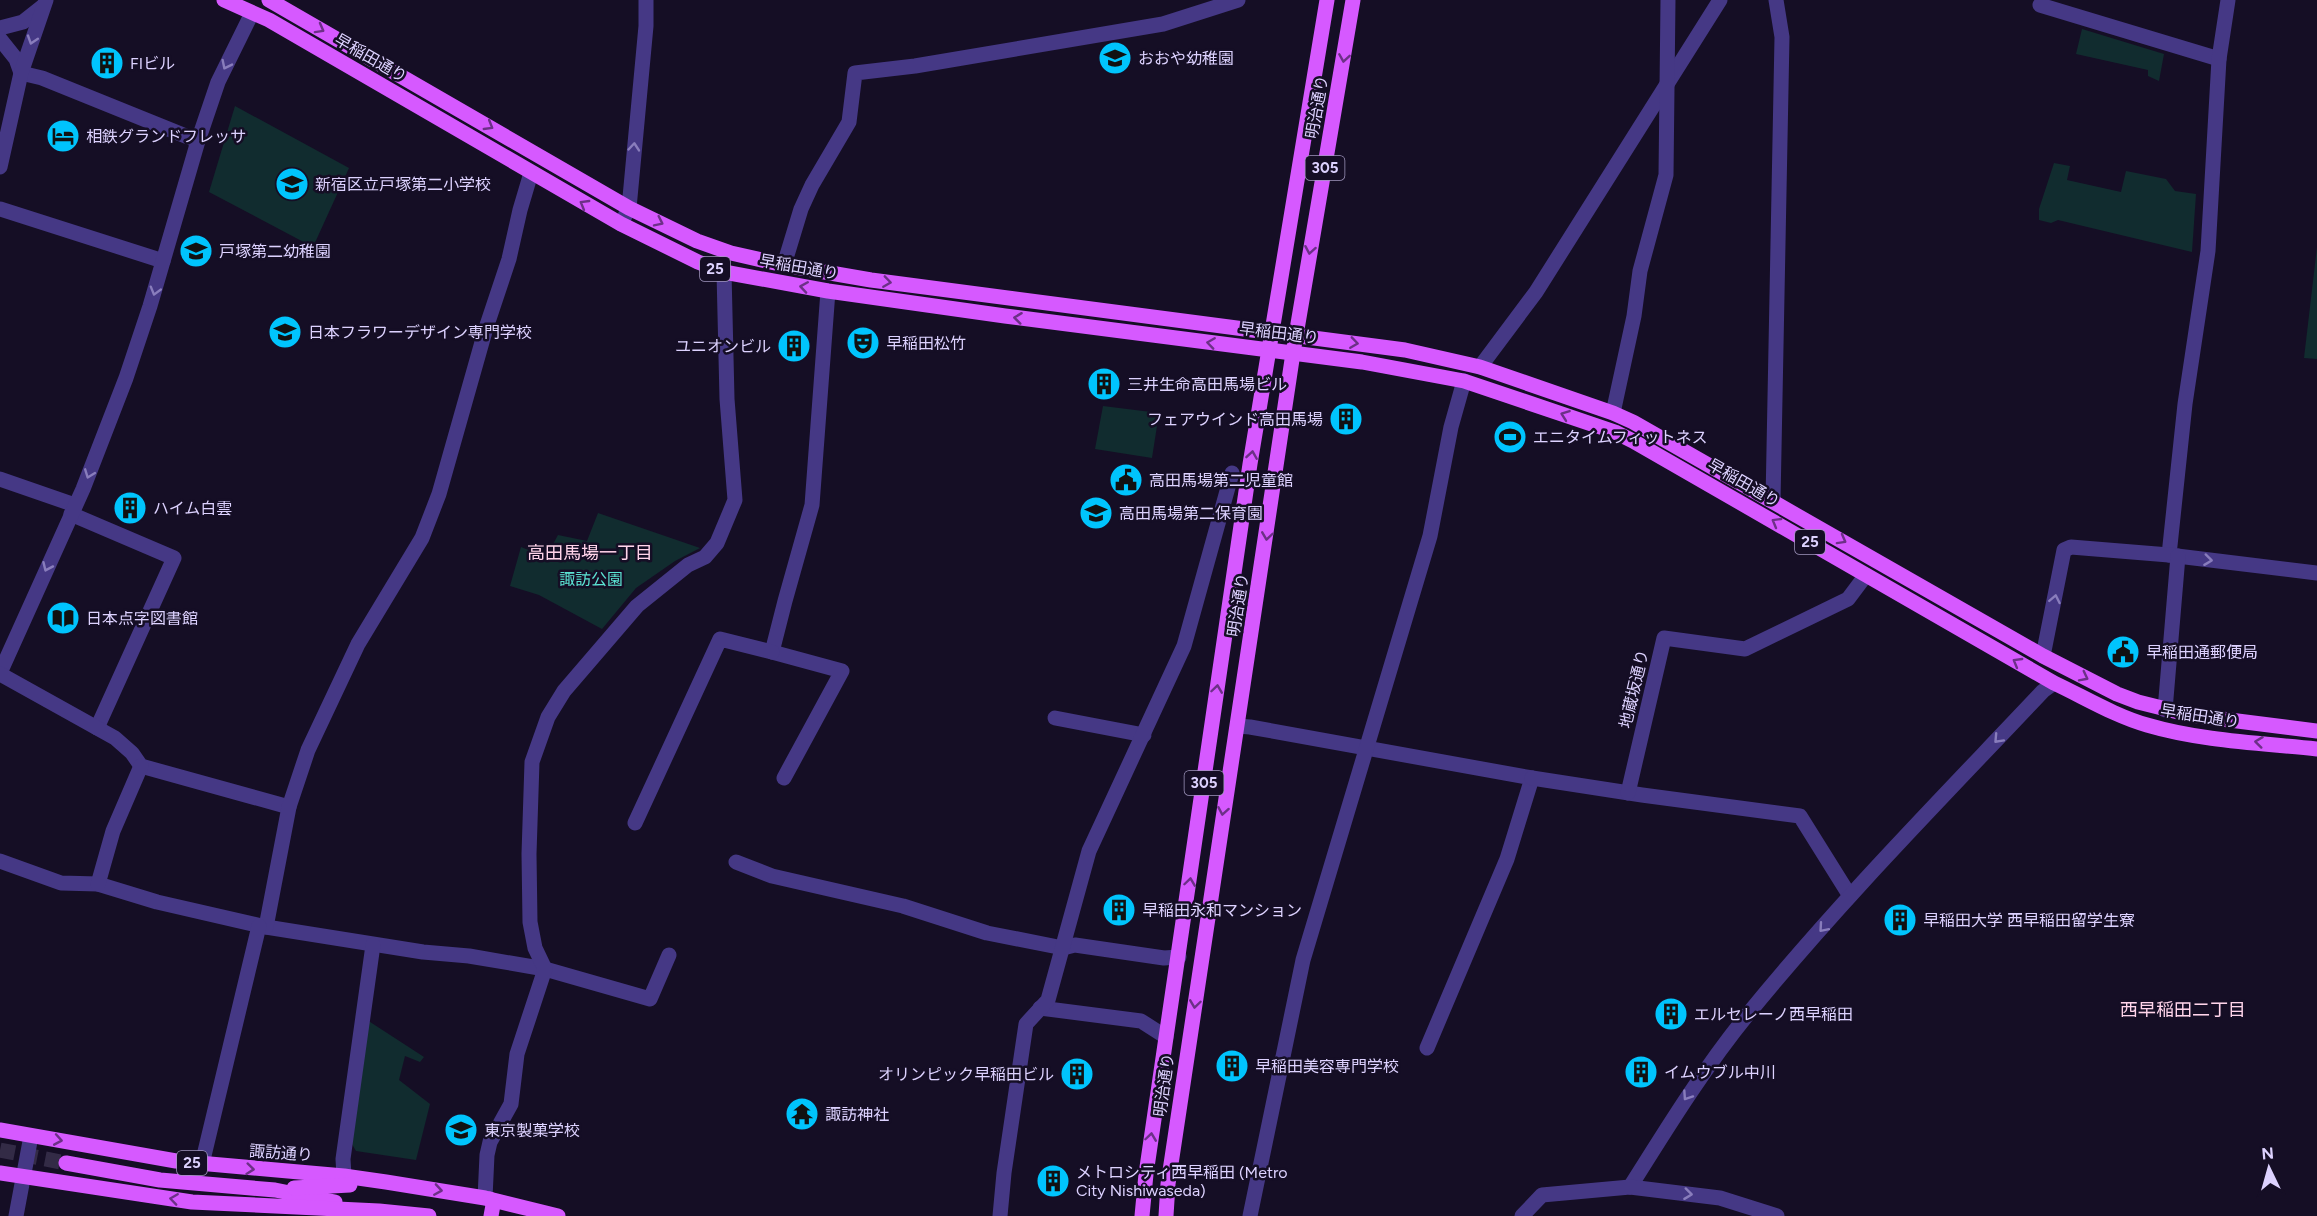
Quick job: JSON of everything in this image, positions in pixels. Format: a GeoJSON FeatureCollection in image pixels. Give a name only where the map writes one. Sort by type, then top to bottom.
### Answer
{"type":"FeatureCollection","features":[{"type":"Feature","properties":{"kind":"main road","name":"早稲田通り"},"geometry":{"type":"LineString","coordinates":[[225,0],[269,20],[621,224],[698,262],[724,272],[828,291],[1362,362],[1464,381],[1604,428],[1633,441],[2054,683],[2109,710],[2153,727],[2317,749]]}},
{"type":"Feature","properties":{"kind":"main road","name":"早稲田通り"},"geometry":{"type":"LineString","coordinates":[[269,0],[629,208],[697,241],[731,253],[784,265],[954,291],[1405,350],[1480,367],[1633,422],[2043,656],[2117,694],[2165,710],[2317,731]]}},
{"type":"Feature","properties":{"kind":"main road","name":"明治通り"},"geometry":{"type":"LineString","coordinates":[[1142,1216],[1166,1037],[1249,476],[1327,0]]}},
{"type":"Feature","properties":{"kind":"main road","name":"明治通り"},"geometry":{"type":"LineString","coordinates":[[1166,1216],[1170,1173],[1293,353],[1353,0]]}},
{"type":"Feature","properties":{"kind":"main road","name":"諏訪通り"},"geometry":{"type":"LineString","coordinates":[[0,1131],[144,1157],[386,1182],[488,1198],[558,1216]]}},
{"type":"Feature","properties":{"kind":"main road","name":"25"},"geometry":{"type":"LineString","coordinates":[[66,1163],[159,1180],[275,1190],[379,1211]]}},
{"type":"Feature","properties":{"kind":"main road","name":"25"},"geometry":{"type":"LineString","coordinates":[[0,1173],[192,1202],[379,1211],[429,1216]]}},
{"type":"Feature","properties":{"kind":"main road","name":"25"},"geometry":{"type":"LineString","coordinates":[[275,1190],[386,1182]]}},
{"type":"Feature","properties":{"kind":"main road"},"geometry":{"type":"LineString","coordinates":[[488,1198],[493,1205],[491,1216]]}},
{"type":"Feature","properties":{"kind":"street"},"geometry":{"type":"LineString","coordinates":[[621,224],[629,208],[646,26],[646,0]]}},
{"type":"Feature","properties":{"kind":"street"},"geometry":{"type":"LineString","coordinates":[[784,265],[801,209],[812,185],[849,122],[855,73],[915,66],[1163,24],[1238,0]]}},
{"type":"Feature","properties":{"kind":"street"},"geometry":{"type":"LineString","coordinates":[[1612,413],[1634,316],[1640,271],[1666,175],[1668,0]]}},
{"type":"Feature","properties":{"kind":"street"},"geometry":{"type":"LineString","coordinates":[[1480,367],[1536,292],[1720,0]]}},
{"type":"Feature","properties":{"kind":"street"},"geometry":{"type":"LineString","coordinates":[[1773,501],[1782,37],[1776,0]]}},
{"type":"Feature","properties":{"kind":"street"},"geometry":{"type":"LineString","coordinates":[[2165,710],[2185,404],[2208,251],[2219,59],[2228,0]]}},
{"type":"Feature","properties":{"kind":"street"},"geometry":{"type":"LineString","coordinates":[[0,28],[23,22],[44,4]]}},
{"type":"Feature","properties":{"kind":"street"},"geometry":{"type":"LineString","coordinates":[[0,167],[21,73],[44,4]]}},
{"type":"Feature","properties":{"kind":"street"},"geometry":{"type":"LineString","coordinates":[[2040,5],[2219,59]]}},
{"type":"Feature","properties":{"kind":"street"},"geometry":{"type":"LineString","coordinates":[[252,13],[218,82],[126,378],[83,489],[0,674],[114,738],[132,753],[141,766],[289,807]]}},
{"type":"Feature","properties":{"kind":"street"},"geometry":{"type":"LineString","coordinates":[[0,39],[16,59],[21,73]]}},
{"type":"Feature","properties":{"kind":"street"},"geometry":{"type":"LineString","coordinates":[[21,73],[42,78],[198,141]]}},
{"type":"Feature","properties":{"kind":"street"},"geometry":{"type":"LineString","coordinates":[[202,1164],[262,927],[289,807],[308,750],[358,644],[422,538],[439,494],[486,328],[509,258],[531,173]]}},
{"type":"Feature","properties":{"kind":"street"},"geometry":{"type":"LineString","coordinates":[[0,209],[163,261]]}},
{"type":"Feature","properties":{"kind":"street"},"geometry":{"type":"LineString","coordinates":[[488,1198],[487,1155],[490,1142],[512,1104],[517,1054],[544,969],[535,948],[530,922],[529,814],[532,762],[548,717],[564,691],[637,606],[688,565],[705,556],[717,543],[735,500],[726,399],[724,272]]}},
{"type":"Feature","properties":{"kind":"street"},"geometry":{"type":"LineString","coordinates":[[772,652],[784,601],[812,505],[828,291]]}},
{"type":"Feature","properties":{"kind":"street"},"geometry":{"type":"LineString","coordinates":[[1250,1216],[1303,960],[1430,536],[1451,427],[1464,381]]}},
{"type":"Feature","properties":{"kind":"street"},"geometry":{"type":"LineString","coordinates":[[1000,1216],[1004,1173],[1026,1024],[1048,1000],[1089,851],[1184,646],[1232,473]]}},
{"type":"Feature","properties":{"kind":"street"},"geometry":{"type":"LineString","coordinates":[[0,479],[73,509],[174,558],[97,728]]}},
{"type":"Feature","properties":{"kind":"street"},"geometry":{"type":"LineString","coordinates":[[2043,656],[2064,550],[2071,547],[2174,555],[2317,573]]}},
{"type":"Feature","properties":{"kind":"street","name":"地蔵坂通り"},"geometry":{"type":"LineString","coordinates":[[1628,793],[1664,638],[1745,649],[1848,599],[1866,575]]}},
{"type":"Feature","properties":{"kind":"street"},"geometry":{"type":"LineString","coordinates":[[635,823],[720,639],[842,671],[784,778]]}},
{"type":"Feature","properties":{"kind":"street"},"geometry":{"type":"LineString","coordinates":[[1630,1187],[1687,1097],[1747,1015],[1850,896],[2043,691],[2054,683]]}},
{"type":"Feature","properties":{"kind":"street"},"geometry":{"type":"LineString","coordinates":[[1055,718],[1144,735]]}},
{"type":"Feature","properties":{"kind":"street"},"geometry":{"type":"LineString","coordinates":[[1238,726],[1250,726],[1368,746],[1532,778],[1800,816],[1850,896]]}},
{"type":"Feature","properties":{"kind":"street"},"geometry":{"type":"LineString","coordinates":[[98,884],[113,831],[141,766]]}},
{"type":"Feature","properties":{"kind":"street"},"geometry":{"type":"LineString","coordinates":[[1427,1048],[1507,859],[1532,778]]}},
{"type":"Feature","properties":{"kind":"street"},"geometry":{"type":"LineString","coordinates":[[0,861],[61,883],[98,884],[157,902],[262,927],[373,945],[469,956],[544,969],[650,999],[669,955]]}},
{"type":"Feature","properties":{"kind":"street"},"geometry":{"type":"LineString","coordinates":[[736,862],[772,876],[903,906],[987,933],[1063,948],[1075,945],[1164,958],[1179,957]]}},
{"type":"Feature","properties":{"kind":"street"},"geometry":{"type":"LineString","coordinates":[[344,1176],[343,1160],[373,945]]}},
{"type":"Feature","properties":{"kind":"street"},"geometry":{"type":"LineString","coordinates":[[1040,1008],[1141,1021],[1166,1037]]}},
{"type":"Feature","properties":{"kind":"street"},"geometry":{"type":"LineString","coordinates":[[16,1216],[31,1136]]}},
{"type":"Feature","properties":{"kind":"street"},"geometry":{"type":"LineString","coordinates":[[1522,1216],[1542,1195],[1630,1187],[1719,1198],[1777,1216]]}},
{"type":"Feature","properties":{"kind":"green space"},"geometry":{"type":"Polygon","coordinates":[[[2082,29],[2164,54],[2159,81],[2148,76],[2148,70],[2076,54],[2082,29]]]}},
{"type":"Feature","properties":{"kind":"green space"},"geometry":{"type":"Polygon","coordinates":[[[235,106],[349,168],[313,247],[209,192],[235,106]]]}},
{"type":"Feature","properties":{"kind":"green space"},"geometry":{"type":"Polygon","coordinates":[[[2054,163],[2070,166],[2067,180],[2121,192],[2126,171],[2166,179],[2175,191],[2196,194],[2192,252],[2058,220],[2051,223],[2039,220],[2039,209],[2054,163]]]}},
{"type":"Feature","properties":{"kind":"green space"},"geometry":{"type":"Polygon","coordinates":[[[2317,247],[2317,359],[2304,358],[2317,247]]]}},
{"type":"Feature","properties":{"kind":"green space"},"geometry":{"type":"Polygon","coordinates":[[[1103,406],[1159,413],[1152,458],[1095,449],[1103,406]]]}},
{"type":"Feature","properties":{"kind":"green space","name":"諏訪公園"},"geometry":{"type":"Polygon","coordinates":[[[598,513],[700,548],[675,561],[636,588],[602,629],[539,595],[510,586],[521,547],[546,557],[558,535],[587,541],[598,513]]]}},
{"type":"Feature","properties":{"kind":"green space"},"geometry":{"type":"Polygon","coordinates":[[[367,1020],[424,1057],[420,1062],[405,1056],[399,1080],[430,1104],[416,1160],[356,1151],[352,1144],[367,1020]]]}},
{"type":"Feature","properties":{"kind":"tunnel"},"geometry":{"type":"LineString","coordinates":[[0,1150],[66,1163]]}},
{"type":"Feature","properties":{"kind":"place","name":"おおや幼稚園"},"geometry":{"type":"Point","coordinates":[1115,58]}},
{"type":"Feature","properties":{"kind":"place","name":"FIビル"},"geometry":{"type":"Point","coordinates":[107,63]}},
{"type":"Feature","properties":{"kind":"place","name":"相鉄グランドフレッサ"},"geometry":{"type":"Point","coordinates":[63,136]}},
{"type":"Feature","properties":{"kind":"place","name":"新宿区立戸塚第二小学校"},"geometry":{"type":"Point","coordinates":[292,184]}},
{"type":"Feature","properties":{"kind":"place","name":"戸塚第二幼稚園"},"geometry":{"type":"Point","coordinates":[196,251]}},
{"type":"Feature","properties":{"kind":"place","name":"日本フラワーデザイン専門学校"},"geometry":{"type":"Point","coordinates":[285,332]}},
{"type":"Feature","properties":{"kind":"place","name":"早稲田松竹"},"geometry":{"type":"Point","coordinates":[863,343]}},
{"type":"Feature","properties":{"kind":"place","name":"ユニオンビル"},"geometry":{"type":"Point","coordinates":[794,346]}},
{"type":"Feature","properties":{"kind":"place","name":"三井生命高田馬場ビル"},"geometry":{"type":"Point","coordinates":[1104,384]}},
{"type":"Feature","properties":{"kind":"place","name":"フェアウインド高田馬場"},"geometry":{"type":"Point","coordinates":[1346,419]}},
{"type":"Feature","properties":{"kind":"place","name":"エニタイムフィットネス"},"geometry":{"type":"Point","coordinates":[1510,437]}},
{"type":"Feature","properties":{"kind":"place","name":"高田馬場第二児童館"},"geometry":{"type":"Point","coordinates":[1126,480]}},
{"type":"Feature","properties":{"kind":"place","name":"ハイム白雲"},"geometry":{"type":"Point","coordinates":[130,508]}},
{"type":"Feature","properties":{"kind":"place","name":"高田馬場第二保育園"},"geometry":{"type":"Point","coordinates":[1096,513]}},
{"type":"Feature","properties":{"kind":"place","name":"日本点字図書館"},"geometry":{"type":"Point","coordinates":[63,618]}},
{"type":"Feature","properties":{"kind":"place","name":"早稲田通郵便局"},"geometry":{"type":"Point","coordinates":[2123,652]}},
{"type":"Feature","properties":{"kind":"place","name":"早稲田永和マンション"},"geometry":{"type":"Point","coordinates":[1119,910]}},
{"type":"Feature","properties":{"kind":"place","name":"早稲田大学 西早稲田留学生寮"},"geometry":{"type":"Point","coordinates":[1900,920]}},
{"type":"Feature","properties":{"kind":"place","name":"エルセレーノ西早稲田"},"geometry":{"type":"Point","coordinates":[1671,1014]}},
{"type":"Feature","properties":{"kind":"place","name":"早稲田美容専門学校"},"geometry":{"type":"Point","coordinates":[1232,1066]}},
{"type":"Feature","properties":{"kind":"place","name":"イムウブル中川"},"geometry":{"type":"Point","coordinates":[1641,1072]}},
{"type":"Feature","properties":{"kind":"place","name":"オリンピック早稲田ビル"},"geometry":{"type":"Point","coordinates":[1077,1074]}},
{"type":"Feature","properties":{"kind":"place","name":"諏訪神社"},"geometry":{"type":"Point","coordinates":[802,1114]}},
{"type":"Feature","properties":{"kind":"place","name":"東京製菓学校"},"geometry":{"type":"Point","coordinates":[461,1130]}},
{"type":"Feature","properties":{"kind":"place","name":"メトロシティ西早稲田 (Metro City Nishiwaseda)"},"geometry":{"type":"Point","coordinates":[1053,1181]}},
{"type":"Feature","properties":{"kind":"district","name":"高田馬場一丁目"},"geometry":{"type":"Point","coordinates":[590,553]}},
{"type":"Feature","properties":{"kind":"district","name":"西早稲田二丁目"},"geometry":{"type":"Point","coordinates":[2183,1010]}}]}
